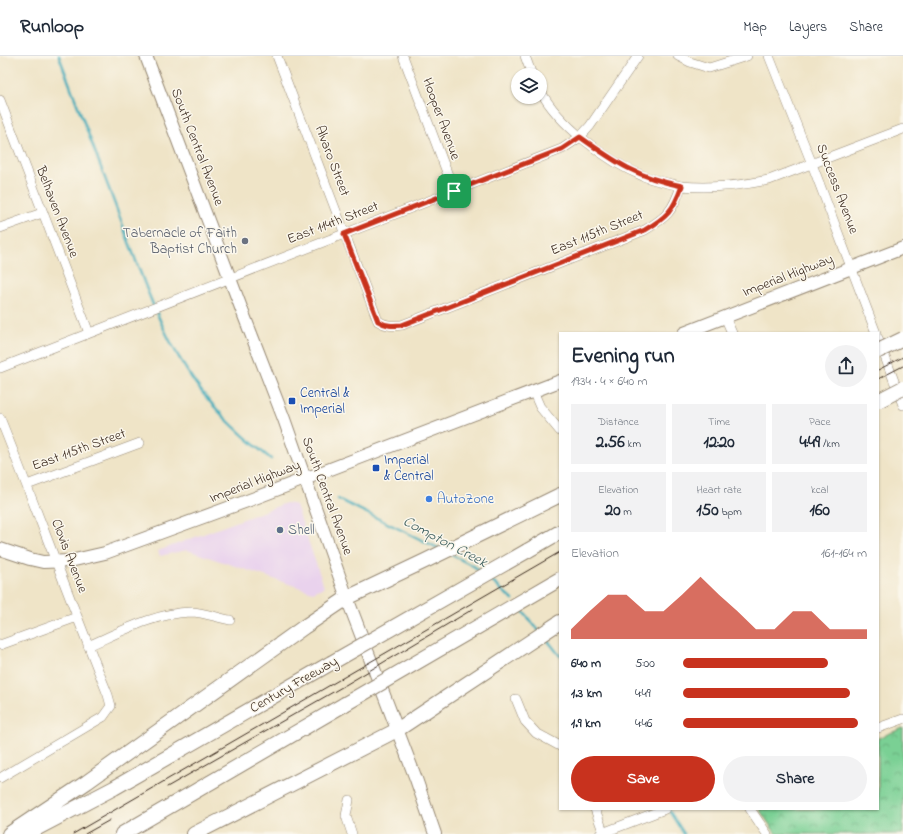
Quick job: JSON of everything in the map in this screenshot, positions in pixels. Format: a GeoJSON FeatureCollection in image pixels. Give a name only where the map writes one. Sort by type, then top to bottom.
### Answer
{"type":"FeatureCollection","features":[{"type":"Feature","properties":{"kind":"highway"},"geometry":{"type":"LineString","coordinates":[[879,351],[903,339]]}},
{"type":"Feature","properties":{"kind":"highway"},"geometry":{"type":"LineString","coordinates":[[879,400],[903,388]]}},
{"type":"Feature","properties":{"kind":"highway"},"geometry":{"type":"LineString","coordinates":[[9,834],[87,782],[347,598],[559,495]]}},
{"type":"Feature","properties":{"kind":"highway","name":"Century Freeway"},"geometry":{"type":"LineString","coordinates":[[26,834],[114,788],[559,533]]}},
{"type":"Feature","properties":{"kind":"highway"},"geometry":{"type":"LineString","coordinates":[[122,834],[559,580]]}},
{"type":"Feature","properties":{"kind":"highway"},"geometry":{"type":"LineString","coordinates":[[194,834],[397,730],[559,623]]}},
{"type":"Feature","properties":{"kind":"main road","name":"South Central Avenue"},"geometry":{"type":"LineString","coordinates":[[146,56],[277,401],[347,598],[435,834]]}},
{"type":"Feature","properties":{"kind":"main road","name":"Imperial Highway"},"geometry":{"type":"LineString","coordinates":[[687,332],[903,248]]}},
{"type":"Feature","properties":{"kind":"main road","name":"Imperial Highway"},"geometry":{"type":"LineString","coordinates":[[0,549],[43,562],[57,562],[87,558],[105,553],[559,381]]}},
{"type":"Feature","properties":{"kind":"street","name":"Alvaro Street"},"geometry":{"type":"LineString","coordinates":[[277,56],[378,321]]}},
{"type":"Feature","properties":{"kind":"street","name":"Hooper Avenue"},"geometry":{"type":"LineString","coordinates":[[403,56],[454,191]]}},
{"type":"Feature","properties":{"kind":"street"},"geometry":{"type":"LineString","coordinates":[[524,56],[529,68]]}},
{"type":"Feature","properties":{"kind":"street","name":"East 114th Street"},"geometry":{"type":"LineString","coordinates":[[0,368],[562,149],[580,137],[590,126],[638,56]]}},
{"type":"Feature","properties":{"kind":"street"},"geometry":{"type":"LineString","coordinates":[[678,56],[690,62],[709,68],[747,56]]}},
{"type":"Feature","properties":{"kind":"street","name":"Success Avenue"},"geometry":{"type":"LineString","coordinates":[[769,56],[876,332]]}},
{"type":"Feature","properties":{"kind":"street","name":"Belhaven Avenue"},"geometry":{"type":"LineString","coordinates":[[0,100],[89,333]]}},
{"type":"Feature","properties":{"kind":"street"},"geometry":{"type":"LineString","coordinates":[[547,101],[554,112],[567,126],[580,137],[624,167],[642,176],[662,182],[700,188],[746,185],[769,180],[903,129]]}},
{"type":"Feature","properties":{"kind":"street","name":"East 115th Street"},"geometry":{"type":"LineString","coordinates":[[378,321],[392,326],[402,325],[645,230],[660,221],[669,213],[677,201],[682,186]]}},
{"type":"Feature","properties":{"kind":"street"},"geometry":{"type":"LineString","coordinates":[[0,228],[42,212]]}},
{"type":"Feature","properties":{"kind":"street"},"geometry":{"type":"LineString","coordinates":[[726,317],[732,332]]}},
{"type":"Feature","properties":{"kind":"street"},"geometry":{"type":"LineString","coordinates":[[879,341],[903,405]]}},
{"type":"Feature","properties":{"kind":"street"},"geometry":{"type":"LineString","coordinates":[[533,391],[540,407],[559,429]]}},
{"type":"Feature","properties":{"kind":"street","name":"Clovis Avenue"},"geometry":{"type":"LineString","coordinates":[[0,418],[57,562],[111,706],[103,717],[0,778]]}},
{"type":"Feature","properties":{"kind":"street","name":"East 115th Street"},"geometry":{"type":"LineString","coordinates":[[27,485],[140,443]]}},
{"type":"Feature","properties":{"kind":"street"},"geometry":{"type":"LineString","coordinates":[[88,646],[141,623],[170,614],[192,612],[230,620]]}},
{"type":"Feature","properties":{"kind":"street"},"geometry":{"type":"LineString","coordinates":[[0,645],[77,617]]}},
{"type":"Feature","properties":{"kind":"street"},"geometry":{"type":"LineString","coordinates":[[516,699],[525,721],[541,736],[559,745]]}},
{"type":"Feature","properties":{"kind":"street"},"geometry":{"type":"LineString","coordinates":[[879,728],[903,719]]}},
{"type":"Feature","properties":{"kind":"street"},"geometry":{"type":"LineString","coordinates":[[349,800],[346,816],[352,834]]}},
{"type":"Feature","properties":{"kind":"street"},"geometry":{"type":"LineString","coordinates":[[595,810],[603,834],[662,810]]}},
{"type":"Feature","properties":{"kind":"street"},"geometry":{"type":"LineString","coordinates":[[751,810],[767,834]]}},
{"type":"Feature","properties":{"kind":"shaded area"},"geometry":{"type":"Polygon","coordinates":[[[286,503],[296,505],[324,587],[313,592],[187,550],[160,556],[158,551],[286,503]]]}},
{"type":"Feature","properties":{"kind":"green space"},"geometry":{"type":"Polygon","coordinates":[[[903,728],[903,834],[776,834],[760,810],[879,810],[879,738],[903,728]]]}},
{"type":"Feature","properties":{"kind":"waterway"},"geometry":{"type":"LineString","coordinates":[[59,56],[143,281],[167,335],[194,382],[214,406],[247,439],[271,459]]}},
{"type":"Feature","properties":{"kind":"waterway","name":"Compton Creek"},"geometry":{"type":"LineString","coordinates":[[338,499],[440,549]]}},
{"type":"Feature","properties":{"kind":"waterway","name":"Compton Creek"},"geometry":{"type":"LineString","coordinates":[[450,554],[475,567],[481,573]]}},
{"type":"Feature","properties":{"kind":"waterway","name":"Compton Creek"},"geometry":{"type":"LineString","coordinates":[[488,578],[513,600]]}},
{"type":"Feature","properties":{"kind":"waterway","name":"Compton Creek"},"geometry":{"type":"LineString","coordinates":[[520,608],[539,631]]}},
{"type":"Feature","properties":{"kind":"waterway","name":"Compton Creek"},"geometry":{"type":"LineString","coordinates":[[545,637],[559,655]]}},
{"type":"Feature","properties":{"kind":"waterway","name":"Compton Creek"},"geometry":{"type":"LineString","coordinates":[[669,810],[684,834]]}},
{"type":"Feature","properties":{"kind":"tram line"},"geometry":{"type":"LineString","coordinates":[[879,369],[903,357]]}},
{"type":"Feature","properties":{"kind":"tram line"},"geometry":{"type":"LineString","coordinates":[[879,378],[903,366]]}},
{"type":"Feature","properties":{"kind":"tram line"},"geometry":{"type":"LineString","coordinates":[[73,834],[559,553]]}},
{"type":"Feature","properties":{"kind":"tram line"},"geometry":{"type":"LineString","coordinates":[[167,787],[342,687],[473,609]]}},
{"type":"Feature","properties":{"kind":"tram line"},"geometry":{"type":"LineString","coordinates":[[85,834],[110,820]]}},
{"type":"Feature","properties":{"kind":"place","name":"Tabernacle of Faith Baptist Church"},"geometry":{"type":"Point","coordinates":[245,241]}},
{"type":"Feature","properties":{"kind":"place","name":"Central & Imperial"},"geometry":{"type":"Point","coordinates":[292,401]}},
{"type":"Feature","properties":{"kind":"place","name":"Imperial & Central"},"geometry":{"type":"Point","coordinates":[376,468]}},
{"type":"Feature","properties":{"kind":"place","name":"AutoZone"},"geometry":{"type":"Point","coordinates":[429,499]}},
{"type":"Feature","properties":{"kind":"place","name":"Shell"},"geometry":{"type":"Point","coordinates":[280,530]}},
{"type":"Feature","properties":{"kind":"route"},"geometry":{"type":"LineString","coordinates":[[580,137],[603,154],[642,176],[682,186],[677,201],[669,213],[660,221],[645,230],[402,325],[392,326],[378,321],[344,234],[454,191],[562,149],[580,137]]}}]}
